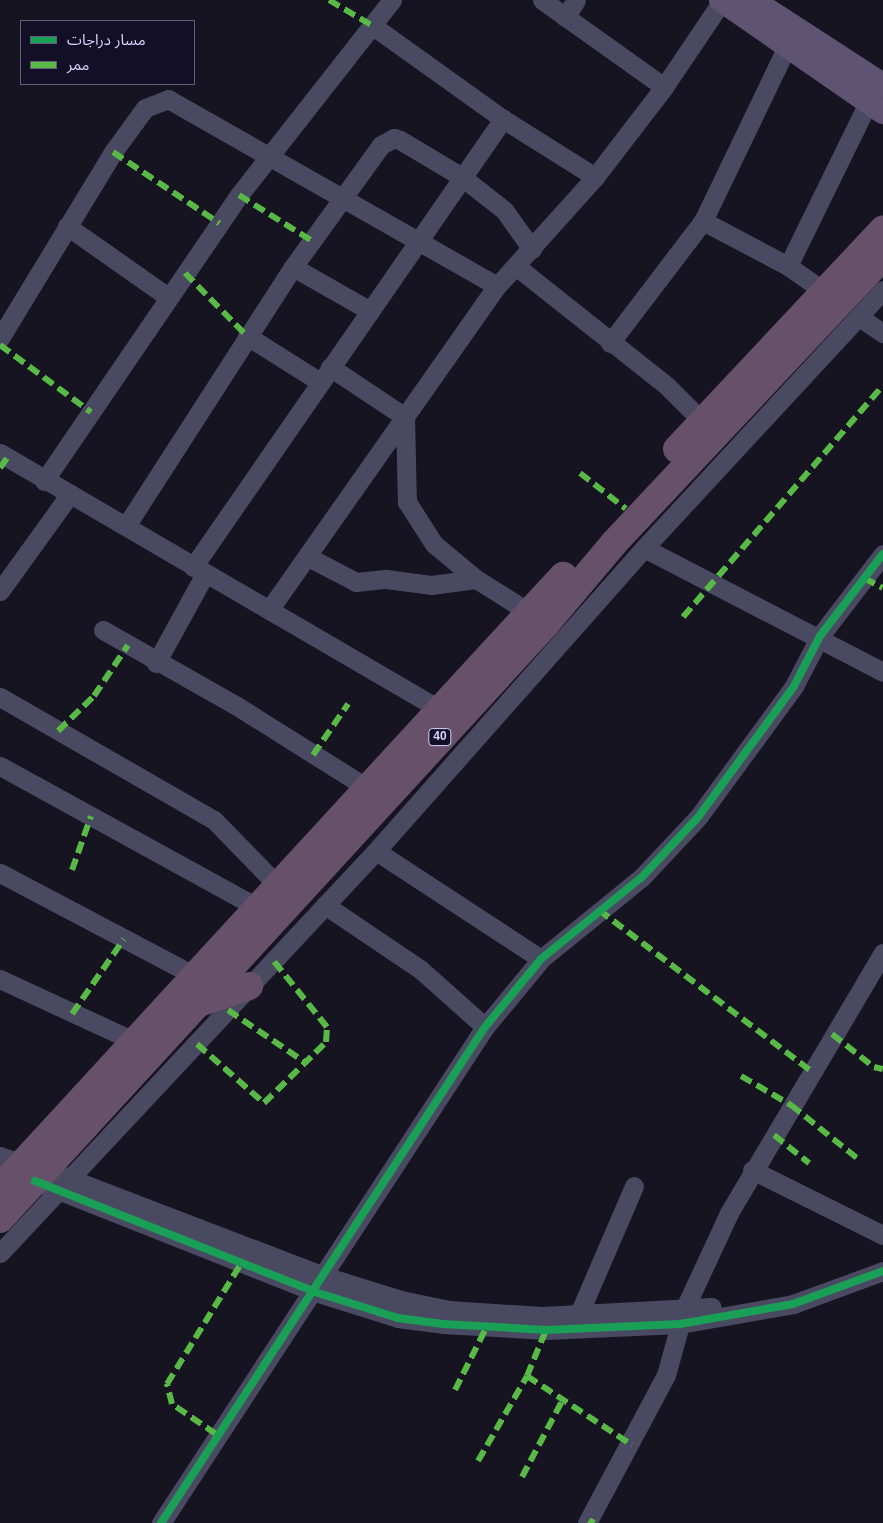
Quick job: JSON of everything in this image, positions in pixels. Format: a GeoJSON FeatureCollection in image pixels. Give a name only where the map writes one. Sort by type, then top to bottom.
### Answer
{"type":"FeatureCollection","features":[{"type":"Feature","properties":{"kind":"highway","name":"40"},"geometry":{"type":"LineString","coordinates":[[0,1218],[25,1167],[136,1042],[258,908],[285,893],[430,747],[702,421],[883,230]]}},
{"type":"Feature","properties":{"kind":"highway","name":"40"},"geometry":{"type":"LineString","coordinates":[[0,1188],[25,1167],[198,1003],[367,788],[439,709],[614,543],[883,257]]}},
{"type":"Feature","properties":{"kind":"highway"},"geometry":{"type":"LineString","coordinates":[[198,1003],[249,986]]}},
{"type":"Feature","properties":{"kind":"main road"},"geometry":{"type":"LineString","coordinates":[[721,0],[878,99]]}},
{"type":"Feature","properties":{"kind":"main road"},"geometry":{"type":"LineString","coordinates":[[752,0],[878,99]]}},
{"type":"Feature","properties":{"kind":"street"},"geometry":{"type":"LineString","coordinates":[[44,481],[168,297],[272,156],[392,0]]}},
{"type":"Feature","properties":{"kind":"street"},"geometry":{"type":"LineString","coordinates":[[542,0],[664,87]]}},
{"type":"Feature","properties":{"kind":"street"},"geometry":{"type":"LineString","coordinates":[[565,17],[576,0]]}},
{"type":"Feature","properties":{"kind":"street"},"geometry":{"type":"LineString","coordinates":[[269,610],[497,286],[517,267],[595,176],[664,87],[721,0]]}},
{"type":"Feature","properties":{"kind":"street"},"geometry":{"type":"LineString","coordinates":[[373,26],[502,119],[595,176]]}},
{"type":"Feature","properties":{"kind":"street"},"geometry":{"type":"LineString","coordinates":[[610,343],[702,221],[788,44]]}},
{"type":"Feature","properties":{"kind":"street"},"geometry":{"type":"LineString","coordinates":[[0,338],[118,145],[145,108],[157,101],[168,99],[346,197],[497,286]]}},
{"type":"Feature","properties":{"kind":"street"},"geometry":{"type":"LineString","coordinates":[[788,266],[878,99]]}},
{"type":"Feature","properties":{"kind":"street"},"geometry":{"type":"LineString","coordinates":[[156,663],[199,571],[325,374],[502,119]]}},
{"type":"Feature","properties":{"kind":"street"},"geometry":{"type":"LineString","coordinates":[[126,526],[293,267],[346,197],[381,145],[394,138],[462,177],[504,210],[532,249]]}},
{"type":"Feature","properties":{"kind":"street"},"geometry":{"type":"LineString","coordinates":[[702,221],[788,266],[824,292]]}},
{"type":"Feature","properties":{"kind":"street"},"geometry":{"type":"LineString","coordinates":[[67,226],[168,297]]}},
{"type":"Feature","properties":{"kind":"street"},"geometry":{"type":"LineString","coordinates":[[293,267],[370,311]]}},
{"type":"Feature","properties":{"kind":"street"},"geometry":{"type":"LineString","coordinates":[[517,267],[610,343],[667,386],[702,421]]}},
{"type":"Feature","properties":{"kind":"street"},"geometry":{"type":"LineString","coordinates":[[0,1253],[66,1185],[376,851],[644,548],[883,290]]}},
{"type":"Feature","properties":{"kind":"street"},"geometry":{"type":"LineString","coordinates":[[859,317],[883,333]]}},
{"type":"Feature","properties":{"kind":"street"},"geometry":{"type":"LineString","coordinates":[[247,336],[325,374],[405,417]]}},
{"type":"Feature","properties":{"kind":"street"},"geometry":{"type":"LineString","coordinates":[[405,417],[407,502],[434,544],[476,579],[537,618]]}},
{"type":"Feature","properties":{"kind":"street"},"geometry":{"type":"LineString","coordinates":[[0,453],[44,481],[126,526],[199,571],[439,709]]}},
{"type":"Feature","properties":{"kind":"street"},"geometry":{"type":"LineString","coordinates":[[0,591],[70,494]]}},
{"type":"Feature","properties":{"kind":"street"},"geometry":{"type":"LineString","coordinates":[[644,548],[820,636],[883,672]]}},
{"type":"Feature","properties":{"kind":"street"},"geometry":{"type":"LineString","coordinates":[[161,1523],[216,1434],[315,1292],[485,1028],[541,958],[642,876],[694,822],[794,686],[820,636],[883,554]]}},
{"type":"Feature","properties":{"kind":"street"},"geometry":{"type":"LineString","coordinates":[[308,556],[356,582],[386,579],[431,585],[476,579]]}},
{"type":"Feature","properties":{"kind":"street"},"geometry":{"type":"LineString","coordinates":[[103,630],[156,663],[237,706],[367,788]]}},
{"type":"Feature","properties":{"kind":"street"},"geometry":{"type":"LineString","coordinates":[[0,697],[214,820],[285,893]]}},
{"type":"Feature","properties":{"kind":"street"},"geometry":{"type":"LineString","coordinates":[[430,747],[452,765]]}},
{"type":"Feature","properties":{"kind":"street"},"geometry":{"type":"LineString","coordinates":[[0,766],[258,908]]}},
{"type":"Feature","properties":{"kind":"street"},"geometry":{"type":"LineString","coordinates":[[376,851],[541,958]]}},
{"type":"Feature","properties":{"kind":"street"},"geometry":{"type":"LineString","coordinates":[[0,873],[195,976]]}},
{"type":"Feature","properties":{"kind":"street"},"geometry":{"type":"LineString","coordinates":[[325,905],[420,969],[485,1028]]}},
{"type":"Feature","properties":{"kind":"street"},"geometry":{"type":"LineString","coordinates":[[587,1523],[666,1375],[682,1317],[752,1170],[883,952]]}},
{"type":"Feature","properties":{"kind":"street"},"geometry":{"type":"LineString","coordinates":[[0,979],[136,1042]]}},
{"type":"Feature","properties":{"kind":"street"},"geometry":{"type":"LineString","coordinates":[[25,1167],[315,1292],[407,1319],[486,1328],[575,1321],[682,1317],[793,1304],[883,1271]]}},
{"type":"Feature","properties":{"kind":"street"},"geometry":{"type":"LineString","coordinates":[[752,1170],[883,1236]]}},
{"type":"Feature","properties":{"kind":"street"},"geometry":{"type":"LineString","coordinates":[[66,1185],[324,1276],[450,1310],[542,1316],[575,1321]]}},
{"type":"Feature","properties":{"kind":"street"},"geometry":{"type":"LineString","coordinates":[[575,1321],[634,1186]]}},
{"type":"Feature","properties":{"kind":"street"},"geometry":{"type":"LineString","coordinates":[[682,1317],[772,1298],[883,1257]]}},
{"type":"Feature","properties":{"kind":"marked path"},"geometry":{"type":"LineString","coordinates":[[329,0],[373,26]]}},
{"type":"Feature","properties":{"kind":"marked path"},"geometry":{"type":"LineString","coordinates":[[113,152],[219,223]]}},
{"type":"Feature","properties":{"kind":"marked path"},"geometry":{"type":"LineString","coordinates":[[239,195],[312,241]]}},
{"type":"Feature","properties":{"kind":"marked path"},"geometry":{"type":"LineString","coordinates":[[185,273],[247,336]]}},
{"type":"Feature","properties":{"kind":"marked path"},"geometry":{"type":"LineString","coordinates":[[0,345],[91,412]]}},
{"type":"Feature","properties":{"kind":"marked path"},"geometry":{"type":"LineString","coordinates":[[683,617],[883,385]]}},
{"type":"Feature","properties":{"kind":"marked path"},"geometry":{"type":"LineString","coordinates":[[0,468],[7,458]]}},
{"type":"Feature","properties":{"kind":"marked path"},"geometry":{"type":"LineString","coordinates":[[580,473],[626,509]]}},
{"type":"Feature","properties":{"kind":"marked path"},"geometry":{"type":"LineString","coordinates":[[864,578],[883,588]]}},
{"type":"Feature","properties":{"kind":"marked path"},"geometry":{"type":"LineString","coordinates":[[58,731],[94,696],[128,645]]}},
{"type":"Feature","properties":{"kind":"marked path"},"geometry":{"type":"LineString","coordinates":[[313,755],[348,704]]}},
{"type":"Feature","properties":{"kind":"marked path"},"geometry":{"type":"LineString","coordinates":[[72,870],[91,816]]}},
{"type":"Feature","properties":{"kind":"marked path"},"geometry":{"type":"LineString","coordinates":[[599,910],[811,1071]]}},
{"type":"Feature","properties":{"kind":"marked path"},"geometry":{"type":"LineString","coordinates":[[72,1014],[124,939]]}},
{"type":"Feature","properties":{"kind":"marked path"},"geometry":{"type":"LineString","coordinates":[[197,1044],[264,1103],[326,1042],[327,1027],[273,960]]}},
{"type":"Feature","properties":{"kind":"marked path"},"geometry":{"type":"LineString","coordinates":[[228,1010],[306,1063]]}},
{"type":"Feature","properties":{"kind":"marked path"},"geometry":{"type":"LineString","coordinates":[[832,1034],[874,1067],[883,1069]]}},
{"type":"Feature","properties":{"kind":"marked path"},"geometry":{"type":"LineString","coordinates":[[741,1076],[791,1105],[857,1158]]}},
{"type":"Feature","properties":{"kind":"marked path"},"geometry":{"type":"LineString","coordinates":[[774,1135],[809,1163]]}},
{"type":"Feature","properties":{"kind":"marked path"},"geometry":{"type":"LineString","coordinates":[[216,1434],[172,1404],[167,1384],[242,1262]]}},
{"type":"Feature","properties":{"kind":"marked path"},"geometry":{"type":"LineString","coordinates":[[455,1390],[486,1328]]}},
{"type":"Feature","properties":{"kind":"marked path"},"geometry":{"type":"LineString","coordinates":[[478,1461],[527,1376],[546,1330]]}},
{"type":"Feature","properties":{"kind":"marked path"},"geometry":{"type":"LineString","coordinates":[[527,1376],[632,1445]]}},
{"type":"Feature","properties":{"kind":"marked path"},"geometry":{"type":"LineString","coordinates":[[522,1477],[562,1401]]}},
{"type":"Feature","properties":{"kind":"marked path"},"geometry":{"type":"LineString","coordinates":[[589,1520],[594,1523]]}},
{"type":"Feature","properties":{"kind":"cycle path"},"geometry":{"type":"LineString","coordinates":[[161,1523],[485,1027],[541,959],[642,877],[699,816],[794,686],[820,636],[883,554]]}},
{"type":"Feature","properties":{"kind":"cycle path"},"geometry":{"type":"LineString","coordinates":[[35,1181],[315,1292],[398,1318],[443,1324],[546,1330],[680,1324],[793,1304],[883,1271]]}}]}
